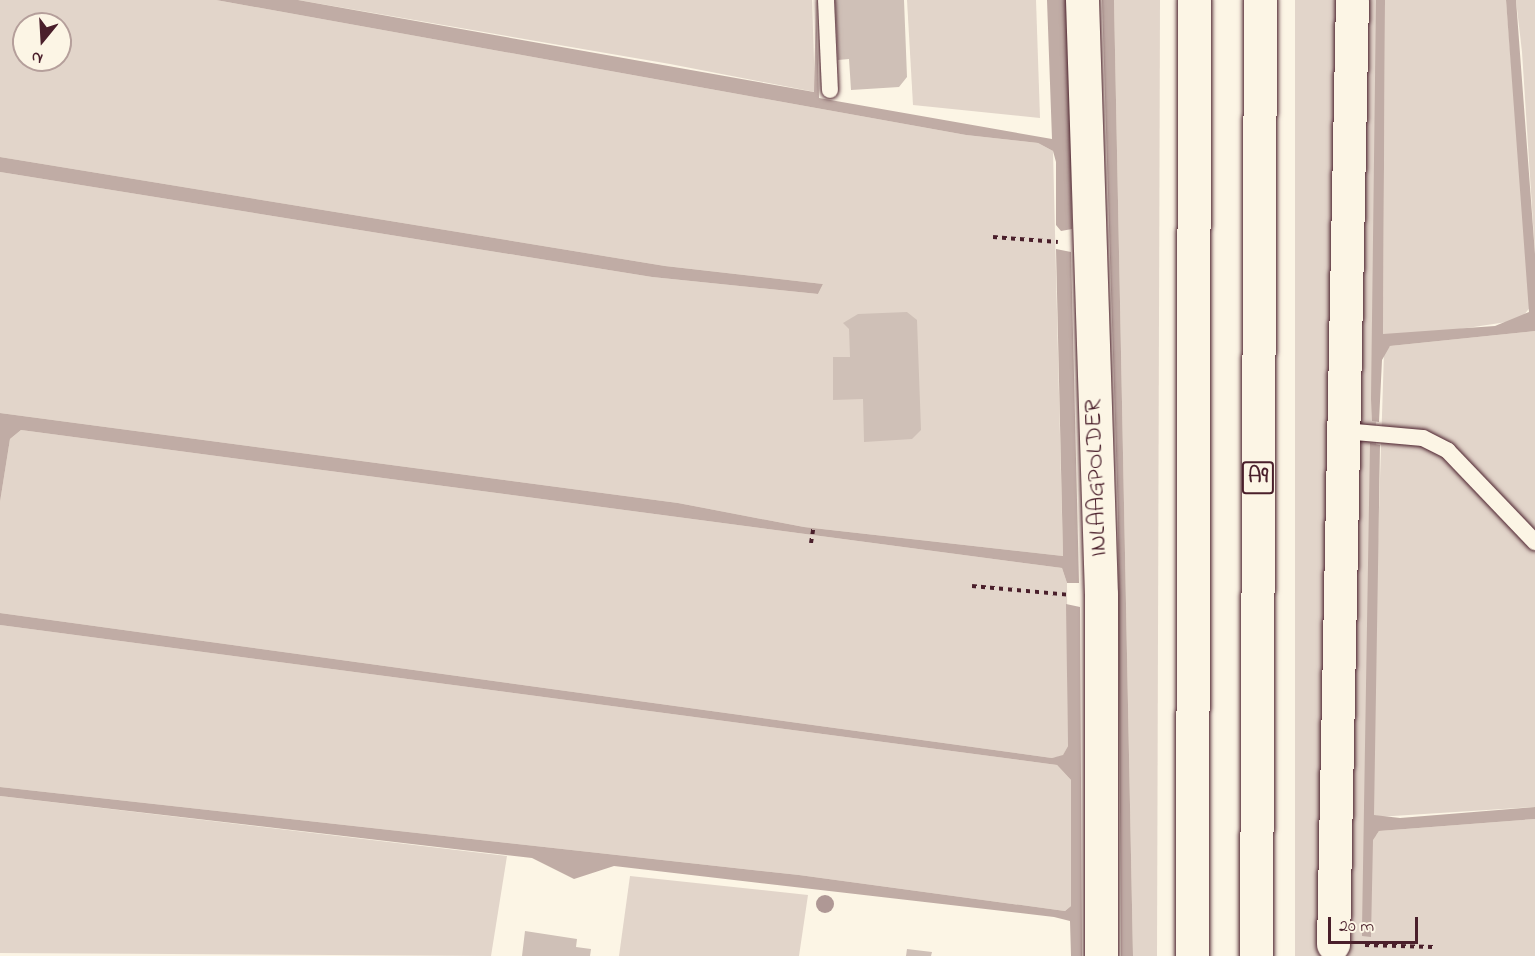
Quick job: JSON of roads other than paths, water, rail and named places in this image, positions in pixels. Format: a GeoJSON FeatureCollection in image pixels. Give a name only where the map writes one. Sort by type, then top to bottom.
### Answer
{"type":"FeatureCollection","features":[{"type":"Feature","properties":{"kind":"main road","name":"INLAAGPOLDER"},"geometry":{"type":"LineString","coordinates":[[1082,0],[1088,244],[1101,594],[1101,956]]}},
{"type":"Feature","properties":{"kind":"main road"},"geometry":{"type":"LineString","coordinates":[[1192,956],[1194,0]]}},
{"type":"Feature","properties":{"kind":"main road","name":"A9"},"geometry":{"type":"LineString","coordinates":[[1256,956],[1260,0]]}},
{"type":"Feature","properties":{"kind":"main road"},"geometry":{"type":"LineString","coordinates":[[1333,944],[1354,431],[1352,0]]}},
{"type":"Feature","properties":{"kind":"lane"},"geometry":{"type":"LineString","coordinates":[[826,0],[830,90]]}},
{"type":"Feature","properties":{"kind":"lane"},"geometry":{"type":"LineString","coordinates":[[1354,431],[1423,438],[1448,451],[1535,542]]}}]}
